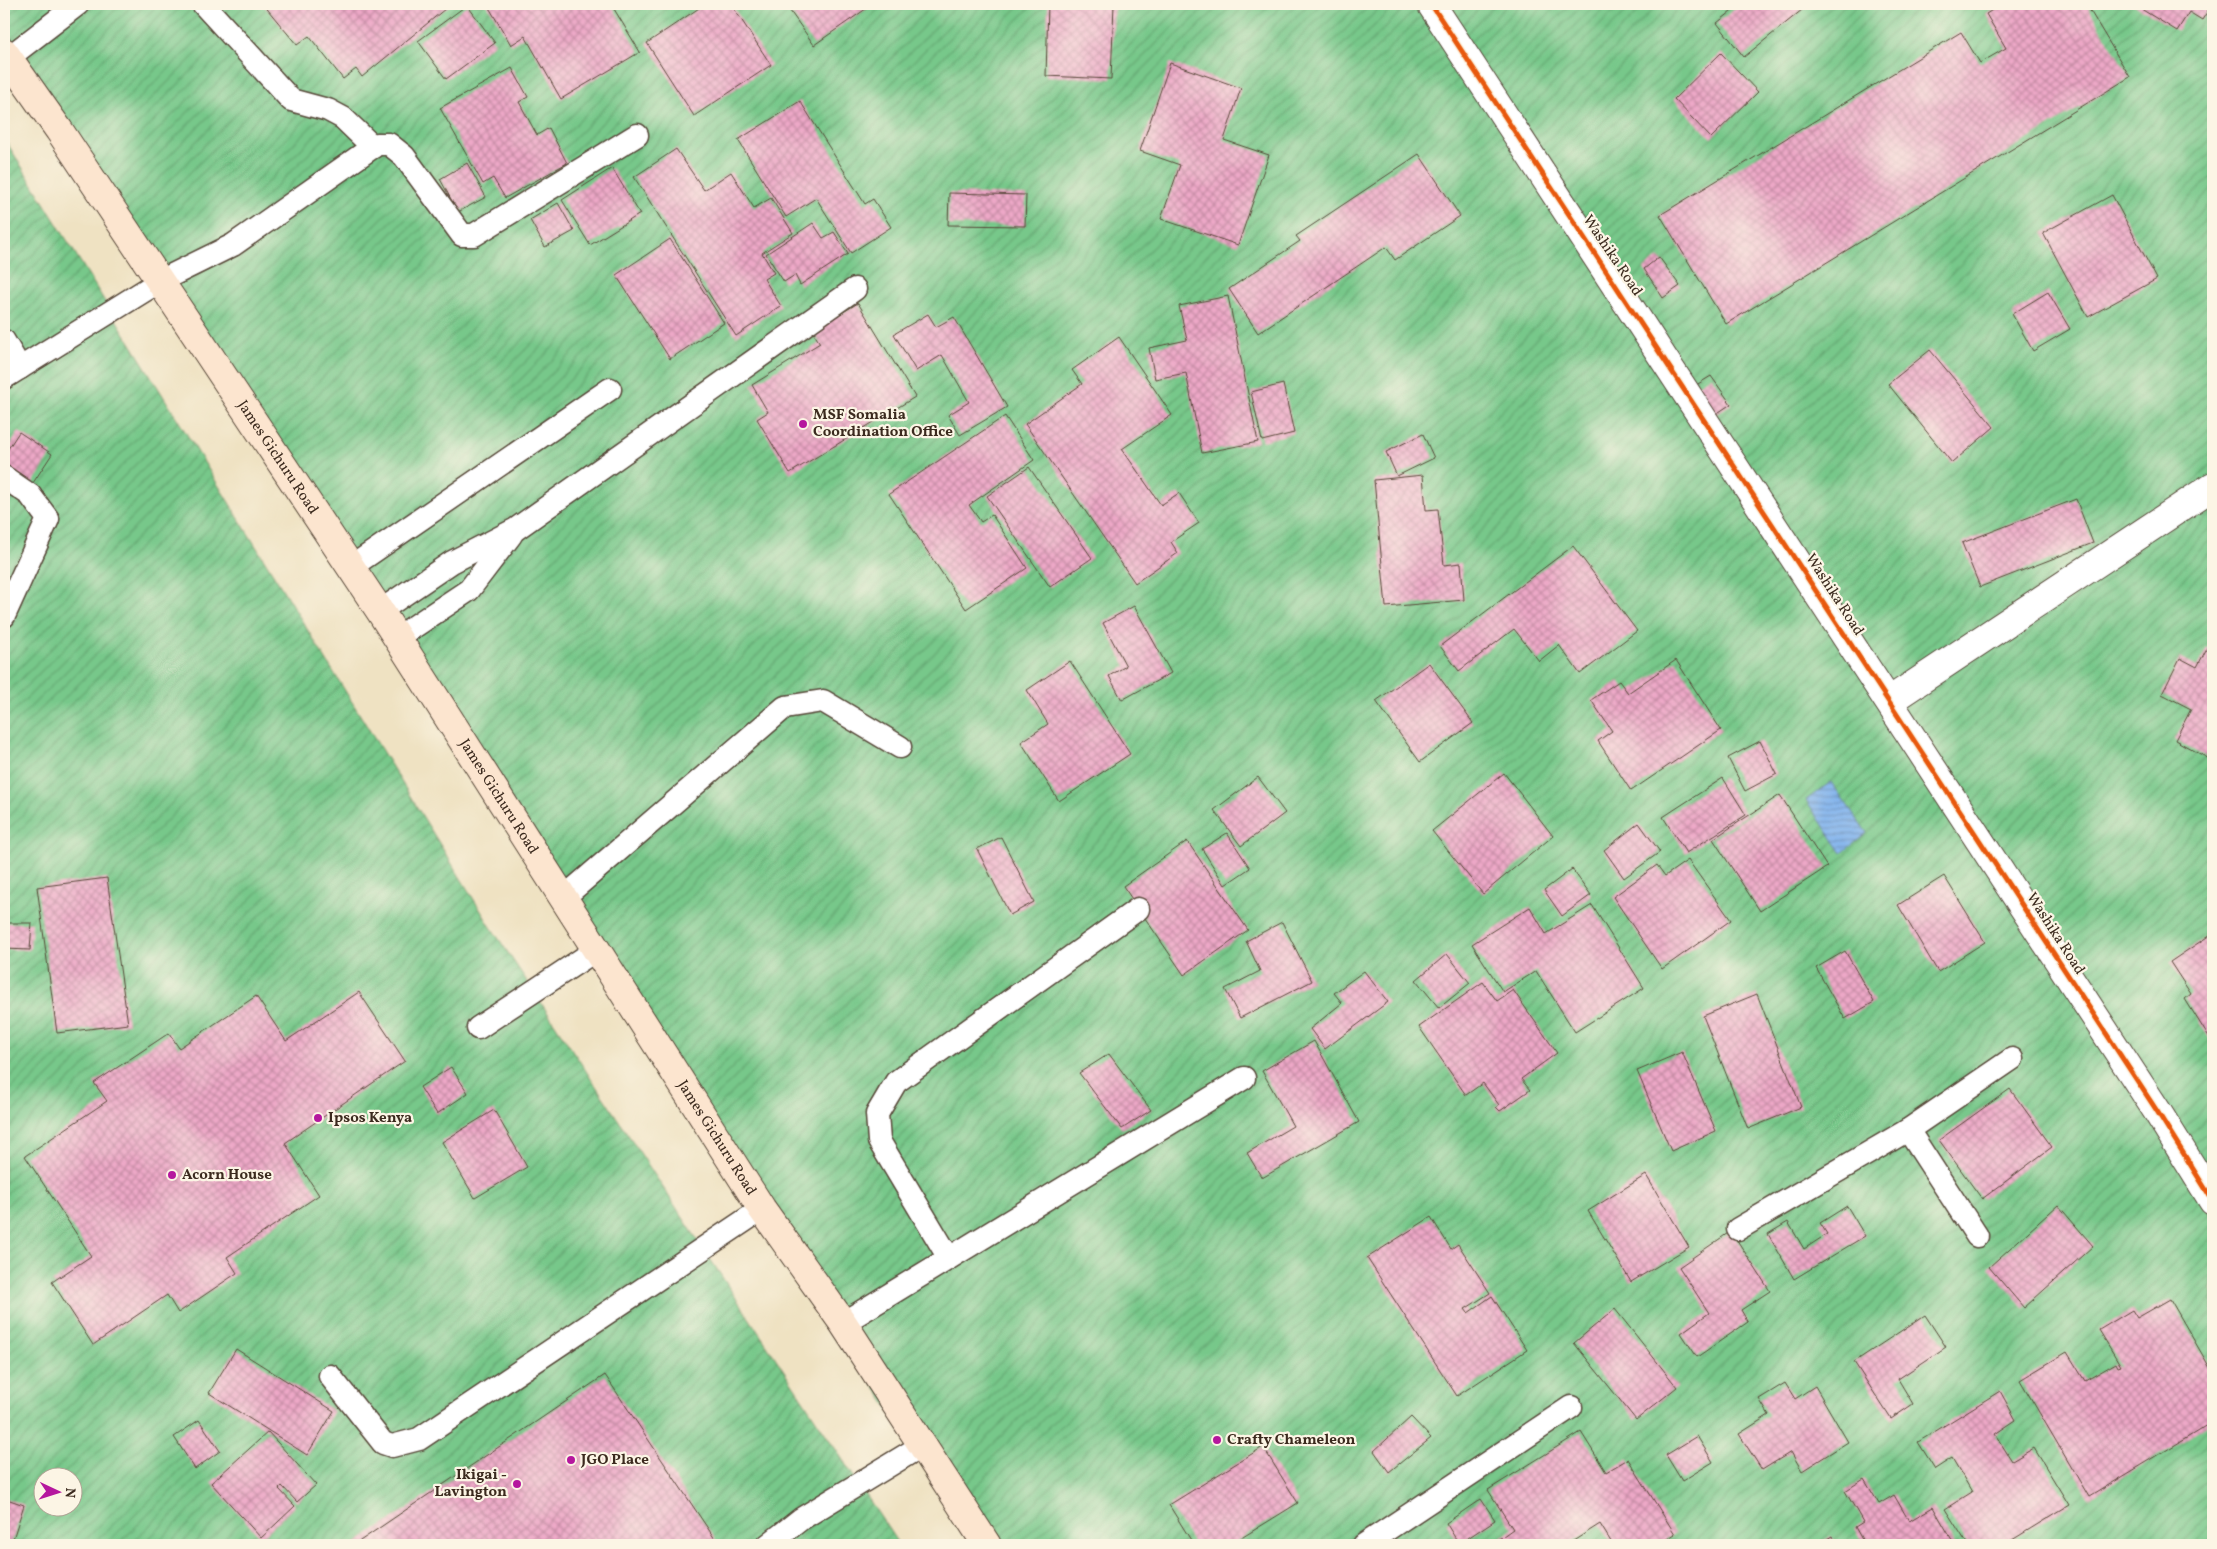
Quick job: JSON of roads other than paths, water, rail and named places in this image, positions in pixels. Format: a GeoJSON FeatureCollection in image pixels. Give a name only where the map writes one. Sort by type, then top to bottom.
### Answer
{"type":"FeatureCollection","features":[{"type":"Feature","properties":{"kind":"main road","name":"James Gichuru Road"},"geometry":{"type":"LineString","coordinates":[[6,55],[160,281],[380,611],[562,899],[762,1209],[842,1323],[920,1446],[987,1545]]}},
{"type":"Feature","properties":{"kind":"street","name":"Washika Road"},"geometry":{"type":"LineString","coordinates":[[1431,4],[2167,1126],[2213,1201]]}},
{"type":"Feature","properties":{"kind":"street"},"geometry":{"type":"LineString","coordinates":[[1889,701],[2213,486]]}},
{"type":"Feature","properties":{"kind":"lane"},"geometry":{"type":"LineString","coordinates":[[6,55],[78,4]]}},
{"type":"Feature","properties":{"kind":"lane"},"geometry":{"type":"LineString","coordinates":[[203,4],[291,100],[328,110],[343,118],[373,147]]}},
{"type":"Feature","properties":{"kind":"lane"},"geometry":{"type":"LineString","coordinates":[[4,341],[12,373],[160,281],[234,245],[377,144],[389,144],[404,156],[462,235],[474,235],[637,135]]}},
{"type":"Feature","properties":{"kind":"lane"},"geometry":{"type":"LineString","coordinates":[[380,611],[452,562],[516,529],[855,289]]}},
{"type":"Feature","properties":{"kind":"lane"},"geometry":{"type":"LineString","coordinates":[[351,567],[610,389]]}},
{"type":"Feature","properties":{"kind":"lane"},"geometry":{"type":"LineString","coordinates":[[4,478],[30,495],[48,520],[4,616]]}},
{"type":"Feature","properties":{"kind":"lane"},"geometry":{"type":"LineString","coordinates":[[397,638],[468,590],[516,529]]}},
{"type":"Feature","properties":{"kind":"lane"},"geometry":{"type":"LineString","coordinates":[[562,899],[785,707],[824,701],[900,747]]}},
{"type":"Feature","properties":{"kind":"lane"},"geometry":{"type":"LineString","coordinates":[[949,1258],[879,1141],[877,1114],[896,1082],[1138,909]]}},
{"type":"Feature","properties":{"kind":"lane"},"geometry":{"type":"LineString","coordinates":[[478,1028],[596,950]]}},
{"type":"Feature","properties":{"kind":"lane"},"geometry":{"type":"LineString","coordinates":[[1738,1229],[1908,1130],[2012,1059]]}},
{"type":"Feature","properties":{"kind":"lane"},"geometry":{"type":"LineString","coordinates":[[842,1323],[1244,1078]]}},
{"type":"Feature","properties":{"kind":"lane"},"geometry":{"type":"LineString","coordinates":[[1908,1130],[1976,1236]]}},
{"type":"Feature","properties":{"kind":"lane"},"geometry":{"type":"LineString","coordinates":[[330,1376],[384,1443],[392,1446],[419,1440],[762,1209]]}},
{"type":"Feature","properties":{"kind":"lane"},"geometry":{"type":"LineString","coordinates":[[1364,1545],[1571,1407]]}},
{"type":"Feature","properties":{"kind":"lane"},"geometry":{"type":"LineString","coordinates":[[768,1545],[801,1519],[920,1446]]}},
{"type":"Feature","properties":{"kind":"water"},"geometry":{"type":"Polygon","coordinates":[[[1831,782],[1867,833],[1842,853],[1806,800],[1831,782]]]}},
{"type":"Feature","properties":{"kind":"place","name":"MSF Somalia Coordination Office"},"geometry":{"type":"Point","coordinates":[803,424]}},
{"type":"Feature","properties":{"kind":"place","name":"Ipsos Kenya"},"geometry":{"type":"Point","coordinates":[318,1118]}},
{"type":"Feature","properties":{"kind":"place","name":"Acorn House"},"geometry":{"type":"Point","coordinates":[172,1175]}},
{"type":"Feature","properties":{"kind":"place","name":"Crafty Chameleon"},"geometry":{"type":"Point","coordinates":[1217,1440]}},
{"type":"Feature","properties":{"kind":"place","name":"JGO Place"},"geometry":{"type":"Point","coordinates":[571,1460]}},
{"type":"Feature","properties":{"kind":"place","name":"Ikigai - Lavington"},"geometry":{"type":"Point","coordinates":[517,1484]}}]}
